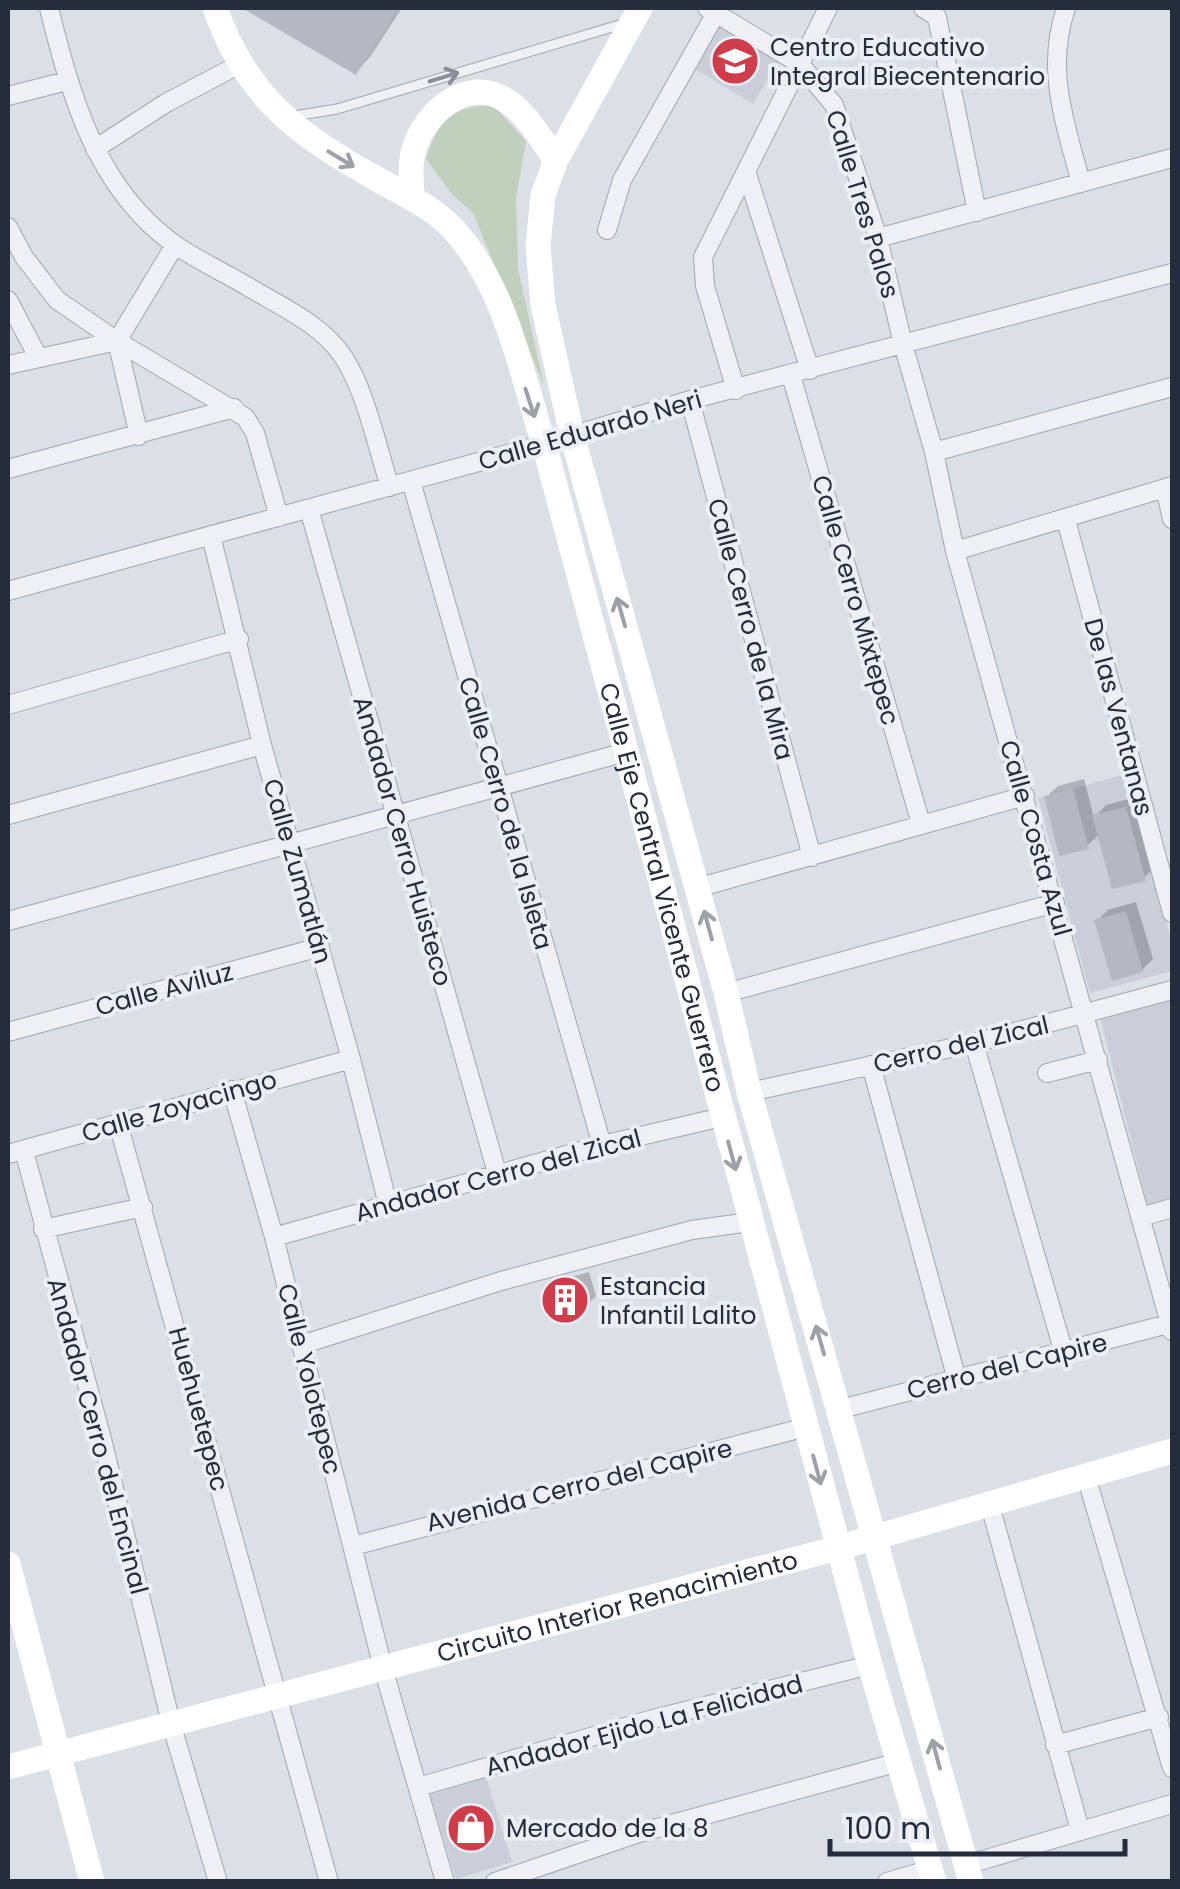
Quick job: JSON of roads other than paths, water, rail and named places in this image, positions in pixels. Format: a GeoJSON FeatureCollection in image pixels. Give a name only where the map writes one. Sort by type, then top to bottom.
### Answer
{"type":"FeatureCollection","features":[{"type":"Feature","properties":{"kind":"main road","name":"Calle Eje Central Vicente Guerrero"},"geometry":{"type":"LineString","coordinates":[[214,8],[240,64],[282,118],[332,154],[451,226],[474,254],[494,289],[544,444],[838,1548],[932,1875]]}},
{"type":"Feature","properties":{"kind":"main road","name":"Calle Eje Central Vicente Guerrero"},"geometry":{"type":"LineString","coordinates":[[636,14],[556,160],[543,195],[538,246],[543,306],[572,435],[698,888],[749,1092],[969,1873]]}},
{"type":"Feature","properties":{"kind":"main road"},"geometry":{"type":"LineString","coordinates":[[412,199],[412,156],[420,132],[443,105],[456,98],[479,93],[498,96],[526,117],[556,160]]}},
{"type":"Feature","properties":{"kind":"main road","name":"Circuito Interior Renacimiento"},"geometry":{"type":"LineString","coordinates":[[8,1767],[876,1538],[1172,1451]]}},
{"type":"Feature","properties":{"kind":"main road"},"geometry":{"type":"LineString","coordinates":[[8,1564],[92,1882]]}},
{"type":"Feature","properties":{"kind":"street"},"geometry":{"type":"LineString","coordinates":[[49,8],[67,82],[117,190],[175,244],[320,330],[344,358],[351,373],[390,487]]}},
{"type":"Feature","properties":{"kind":"street"},"geometry":{"type":"LineString","coordinates":[[736,390],[705,286],[703,257],[828,8]]}},
{"type":"Feature","properties":{"kind":"street"},"geometry":{"type":"LineString","coordinates":[[1066,8],[1054,65],[1060,104],[1082,183]]}},
{"type":"Feature","properties":{"kind":"street"},"geometry":{"type":"LineString","coordinates":[[607,230],[622,180],[711,10]]}},
{"type":"Feature","properties":{"kind":"street","name":"Calle Tres Palos"},"geometry":{"type":"LineString","coordinates":[[711,10],[800,64],[834,104],[878,238],[903,344]]}},
{"type":"Feature","properties":{"kind":"street"},"geometry":{"type":"LineString","coordinates":[[934,11],[977,212]]}},
{"type":"Feature","properties":{"kind":"street"},"geometry":{"type":"LineString","coordinates":[[95,149],[166,103],[240,64]]}},
{"type":"Feature","properties":{"kind":"street"},"geometry":{"type":"LineString","coordinates":[[8,96],[67,82]]}},
{"type":"Feature","properties":{"kind":"street"},"geometry":{"type":"LineString","coordinates":[[878,238],[1172,158]]}},
{"type":"Feature","properties":{"kind":"street"},"geometry":{"type":"LineString","coordinates":[[746,171],[810,370]]}},
{"type":"Feature","properties":{"kind":"street"},"geometry":{"type":"LineString","coordinates":[[8,228],[24,258],[57,300],[116,340],[234,408],[255,433],[279,517]]}},
{"type":"Feature","properties":{"kind":"street"},"geometry":{"type":"LineString","coordinates":[[139,436],[116,340],[175,244]]}},
{"type":"Feature","properties":{"kind":"street","name":"Calle Eduardo Neri"},"geometry":{"type":"LineString","coordinates":[[8,591],[690,400],[1172,274]]}},
{"type":"Feature","properties":{"kind":"street"},"geometry":{"type":"LineString","coordinates":[[8,300],[38,357]]}},
{"type":"Feature","properties":{"kind":"street"},"geometry":{"type":"LineString","coordinates":[[8,364],[116,340]]}},
{"type":"Feature","properties":{"kind":"street","name":"Calle Costa Azul"},"geometry":{"type":"LineString","coordinates":[[903,344],[934,452],[955,551],[1172,1326]]}},
{"type":"Feature","properties":{"kind":"street","name":"Calle Cerro Mixtepec"},"geometry":{"type":"LineString","coordinates":[[791,375],[920,824]]}},
{"type":"Feature","properties":{"kind":"street"},"geometry":{"type":"LineString","coordinates":[[934,452],[1172,387]]}},
{"type":"Feature","properties":{"kind":"street","name":"Calle Cerro de la Mira"},"geometry":{"type":"LineString","coordinates":[[690,400],[812,858]]}},
{"type":"Feature","properties":{"kind":"street"},"geometry":{"type":"LineString","coordinates":[[8,469],[234,408]]}},
{"type":"Feature","properties":{"kind":"street","name":"Calle Cerro de la Isleta"},"geometry":{"type":"LineString","coordinates":[[411,481],[602,1145]]}},
{"type":"Feature","properties":{"kind":"street"},"geometry":{"type":"LineString","coordinates":[[955,551],[1168,487],[1172,519]]}},
{"type":"Feature","properties":{"kind":"street","name":"Andador Cerro Huisteco"},"geometry":{"type":"LineString","coordinates":[[308,509],[497,1173]]}},
{"type":"Feature","properties":{"kind":"street","name":"De las Ventanas"},"geometry":{"type":"LineString","coordinates":[[1066,520],[1172,909]]}},
{"type":"Feature","properties":{"kind":"street","name":"Calle Zumatlán"},"geometry":{"type":"LineString","coordinates":[[211,536],[262,745],[388,1205]]}},
{"type":"Feature","properties":{"kind":"street"},"geometry":{"type":"LineString","coordinates":[[8,705],[239,639]]}},
{"type":"Feature","properties":{"kind":"street"},"geometry":{"type":"LineString","coordinates":[[8,814],[262,745]]}},
{"type":"Feature","properties":{"kind":"street"},"geometry":{"type":"LineString","coordinates":[[8,921],[626,752]]}},
{"type":"Feature","properties":{"kind":"street"},"geometry":{"type":"LineString","coordinates":[[698,888],[1024,796]]}},
{"type":"Feature","properties":{"kind":"street"},"geometry":{"type":"LineString","coordinates":[[726,994],[1055,903]]}},
{"type":"Feature","properties":{"kind":"street","name":"Calle Aviluz"},"geometry":{"type":"LineString","coordinates":[[8,1032],[320,946]]}},
{"type":"Feature","properties":{"kind":"street","name":"Cerro del Zical"},"geometry":{"type":"LineString","coordinates":[[749,1092],[974,1042],[1172,990]]}},
{"type":"Feature","properties":{"kind":"street"},"geometry":{"type":"LineString","coordinates":[[974,1042],[1064,1353]]}},
{"type":"Feature","properties":{"kind":"street","name":"Calle Zoyacingo"},"geometry":{"type":"LineString","coordinates":[[16,1152],[351,1059]]}},
{"type":"Feature","properties":{"kind":"street"},"geometry":{"type":"LineString","coordinates":[[1048,1073],[1098,1060]]}},
{"type":"Feature","properties":{"kind":"street"},"geometry":{"type":"LineString","coordinates":[[872,1066],[957,1380]]}},
{"type":"Feature","properties":{"kind":"street","name":"Calle Yolotepec"},"geometry":{"type":"LineString","coordinates":[[232,1090],[274,1236],[383,1668],[444,1882]]}},
{"type":"Feature","properties":{"kind":"street","name":"Andador Cerro del Zical"},"geometry":{"type":"LineString","coordinates":[[274,1236],[602,1145],[722,1117]]}},
{"type":"Feature","properties":{"kind":"street","name":"Huehuetepec"},"geometry":{"type":"LineString","coordinates":[[118,1124],[330,1882]]}},
{"type":"Feature","properties":{"kind":"street","name":"Andador Cerro del Encinal"},"geometry":{"type":"LineString","coordinates":[[16,1152],[43,1229],[102,1440],[171,1722],[218,1882]]}},
{"type":"Feature","properties":{"kind":"street"},"geometry":{"type":"LineString","coordinates":[[43,1229],[143,1207]]}},
{"type":"Feature","properties":{"kind":"street"},"geometry":{"type":"LineString","coordinates":[[1141,1217],[1172,1208]]}},
{"type":"Feature","properties":{"kind":"street"},"geometry":{"type":"LineString","coordinates":[[301,1345],[502,1281],[692,1230],[750,1222]]}},
{"type":"Feature","properties":{"kind":"street","name":"Cerro del Capire"},"geometry":{"type":"LineString","coordinates":[[840,1409],[1172,1326]]}},
{"type":"Feature","properties":{"kind":"street","name":"Avenida Cerro del Capire"},"geometry":{"type":"LineString","coordinates":[[353,1546],[806,1426]]}},
{"type":"Feature","properties":{"kind":"street"},"geometry":{"type":"LineString","coordinates":[[1086,1476],[1172,1768]]}},
{"type":"Feature","properties":{"kind":"street"},"geometry":{"type":"LineString","coordinates":[[990,1505],[1080,1830]]}},
{"type":"Feature","properties":{"kind":"street","name":"Andador Ejido La Felicidad"},"geometry":{"type":"LineString","coordinates":[[418,1786],[654,1719],[870,1665]]}},
{"type":"Feature","properties":{"kind":"street"},"geometry":{"type":"LineString","coordinates":[[1055,1744],[1159,1716]]}},
{"type":"Feature","properties":{"kind":"street"},"geometry":{"type":"LineString","coordinates":[[495,1882],[639,1833],[899,1762]]}},
{"type":"Feature","properties":{"kind":"street"},"geometry":{"type":"LineString","coordinates":[[969,1873],[1080,1830],[1172,1804]]}},
{"type":"Feature","properties":{"kind":"street"},"geometry":{"type":"LineString","coordinates":[[888,1882],[932,1875]]}},
{"type":"Feature","properties":{"kind":"lane"},"geometry":{"type":"LineString","coordinates":[[282,118],[338,109],[636,14]]}},
{"type":"Feature","properties":{"kind":"place","name":"Centro Educativo Integral Biecentenario"},"geometry":{"type":"Point","coordinates":[735,61]}},
{"type":"Feature","properties":{"kind":"place","name":"Estancia Infantil Lalito"},"geometry":{"type":"Point","coordinates":[565,1300]}},
{"type":"Feature","properties":{"kind":"place","name":"Mercado de la 8"},"geometry":{"type":"Point","coordinates":[471,1828]}}]}
